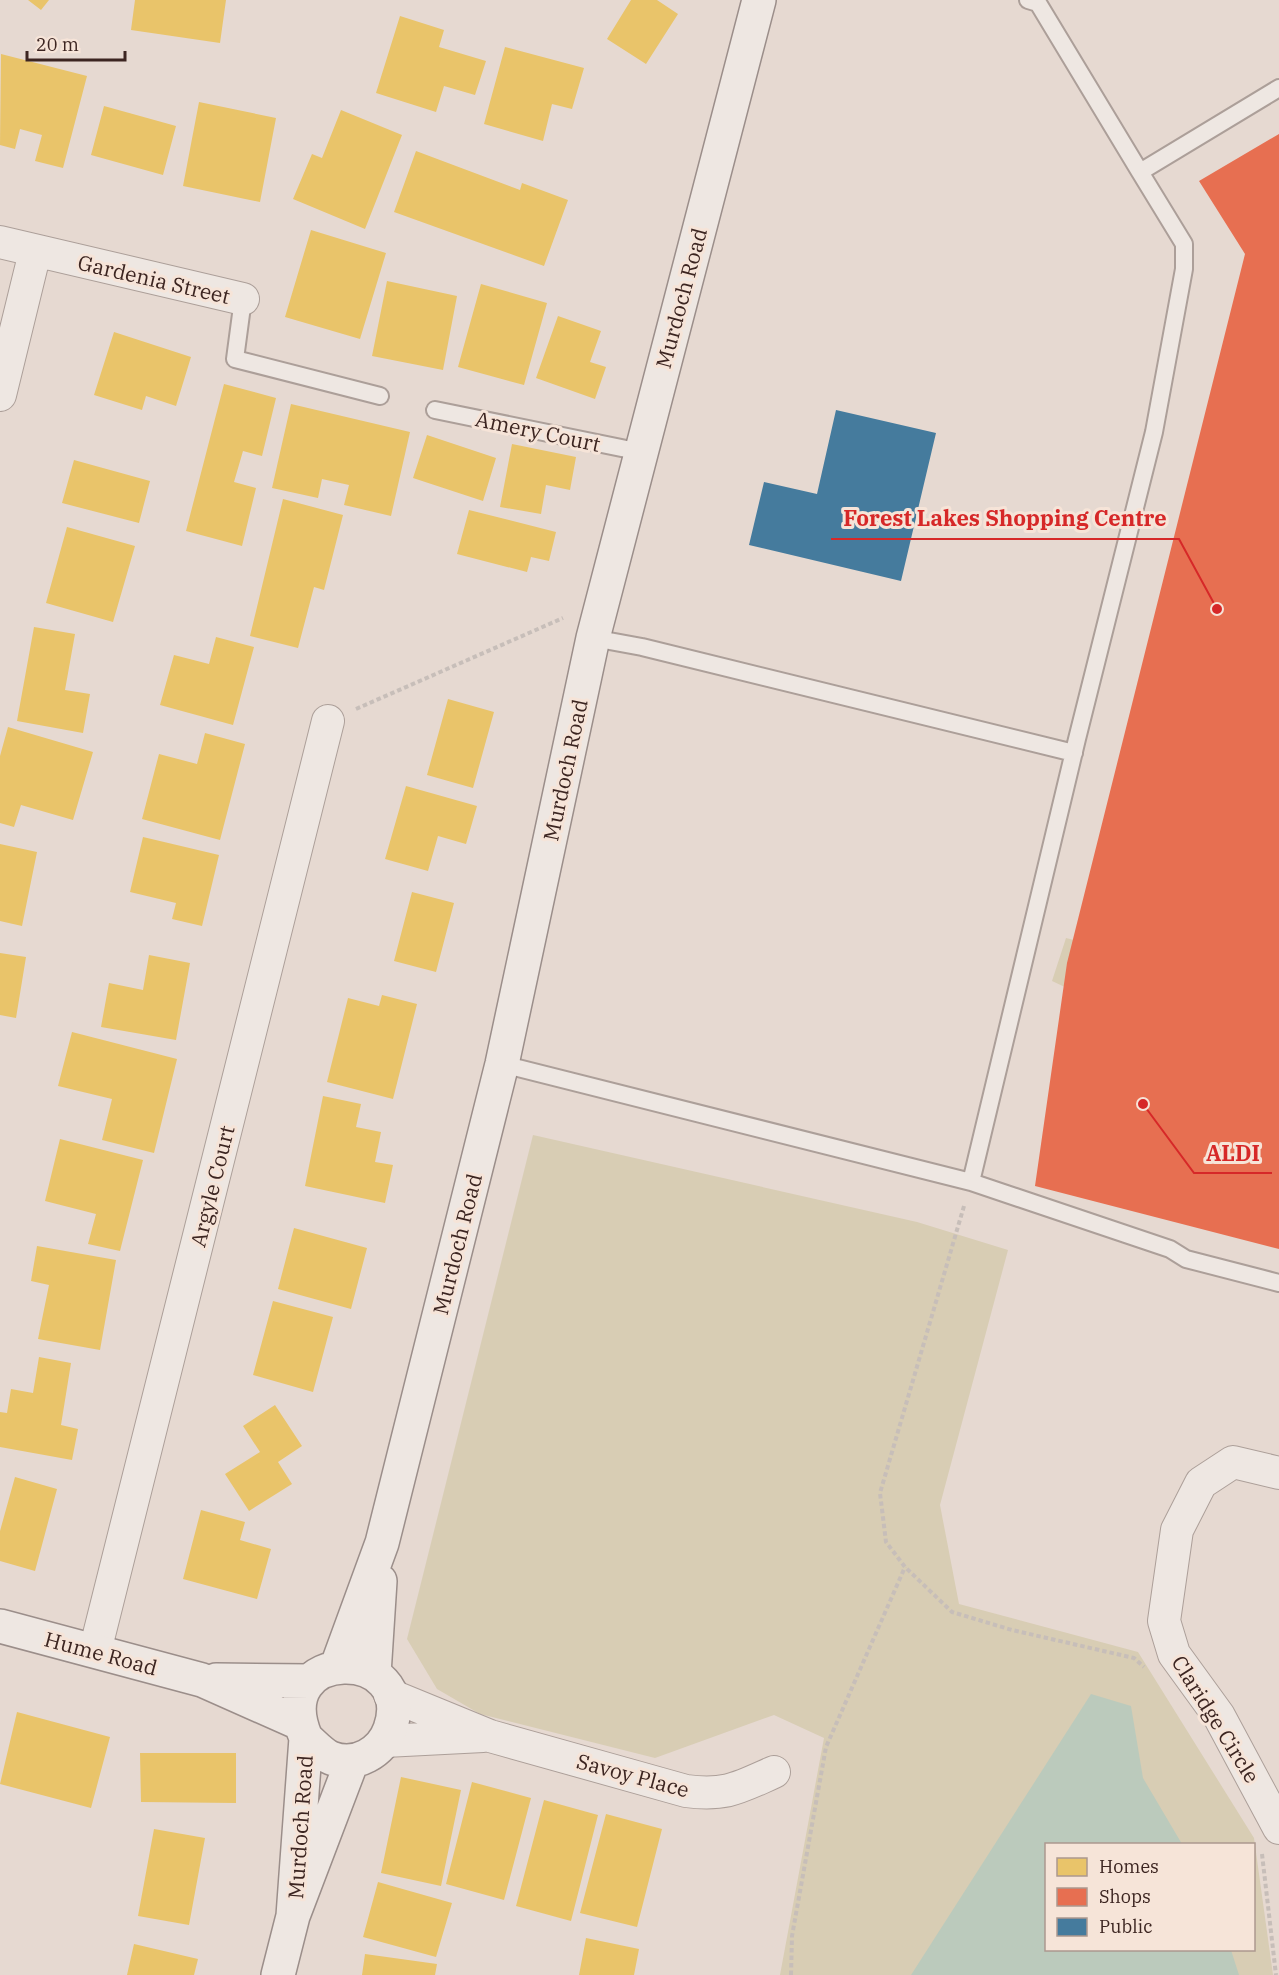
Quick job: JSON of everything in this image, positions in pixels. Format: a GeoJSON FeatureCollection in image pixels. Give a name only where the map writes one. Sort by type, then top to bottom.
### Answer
{"type":"FeatureCollection","features":[{"type":"Feature","properties":{"kind":"main road","name":"Murdoch Road"},"geometry":{"type":"LineString","coordinates":[[293,1916],[303,1731],[299,1702],[323,1674],[382,1543],[502,1064],[593,638],[759,0]]}},
{"type":"Feature","properties":{"kind":"main road","name":"Murdoch Road"},"geometry":{"type":"LineString","coordinates":[[382,1543],[382,1684],[393,1705],[392,1722],[385,1741]]}},
{"type":"Feature","properties":{"kind":"main road","name":"Hume Road"},"geometry":{"type":"LineString","coordinates":[[0,1626],[202,1680],[303,1731]]}},
{"type":"Feature","properties":{"kind":"main road"},"geometry":{"type":"LineString","coordinates":[[323,1674],[357,1666],[382,1684]]}},
{"type":"Feature","properties":{"kind":"main road","name":"Hume Road"},"geometry":{"type":"LineString","coordinates":[[202,1680],[323,1674]]}},
{"type":"Feature","properties":{"kind":"main road","name":"Murdoch Road"},"geometry":{"type":"LineString","coordinates":[[278,1975],[293,1916],[352,1761],[331,1758],[303,1731]]}},
{"type":"Feature","properties":{"kind":"main road"},"geometry":{"type":"LineString","coordinates":[[352,1761],[371,1754],[385,1741]]}},
{"type":"Feature","properties":{"kind":"street","name":"Gardenia Street"},"geometry":{"type":"LineString","coordinates":[[0,242],[243,299]]}},
{"type":"Feature","properties":{"kind":"street"},"geometry":{"type":"LineString","coordinates":[[0,395],[36,252]]}},
{"type":"Feature","properties":{"kind":"street","name":"Argyle Court"},"geometry":{"type":"LineString","coordinates":[[95,1651],[328,721]]}},
{"type":"Feature","properties":{"kind":"street","name":"Claridge Circle"},"geometry":{"type":"LineString","coordinates":[[1270,1839],[1219,1716],[1174,1654],[1164,1621],[1177,1530],[1201,1483],[1233,1462],[1279,1473]]}},
{"type":"Feature","properties":{"kind":"street","name":"Savoy Place"},"geometry":{"type":"LineString","coordinates":[[382,1684],[490,1736],[686,1791],[714,1794],[733,1791],[774,1772]]}},
{"type":"Feature","properties":{"kind":"street","name":"Savoy Place"},"geometry":{"type":"LineString","coordinates":[[385,1741],[490,1736]]}},
{"type":"Feature","properties":{"kind":"lane"},"geometry":{"type":"LineString","coordinates":[[971,1182],[1154,432],[1184,269],[1184,244],[1038,3],[1028,0]]}},
{"type":"Feature","properties":{"kind":"lane"},"geometry":{"type":"LineString","coordinates":[[1140,172],[1279,88]]}},
{"type":"Feature","properties":{"kind":"lane","name":"Gardenia Street"},"geometry":{"type":"LineString","coordinates":[[243,299],[235,359],[380,396]]}},
{"type":"Feature","properties":{"kind":"lane","name":"Amery Court"},"geometry":{"type":"LineString","coordinates":[[435,410],[641,452]]}},
{"type":"Feature","properties":{"kind":"lane"},"geometry":{"type":"LineString","coordinates":[[593,638],[642,647],[1074,753]]}},
{"type":"Feature","properties":{"kind":"lane"},"geometry":{"type":"LineString","coordinates":[[502,1064],[971,1182],[1170,1249],[1186,1259],[1279,1283]]}},
{"type":"Feature","properties":{"kind":"path"},"geometry":{"type":"LineString","coordinates":[[328,721],[603,601]]}},
{"type":"Feature","properties":{"kind":"path"},"geometry":{"type":"LineString","coordinates":[[971,1182],[880,1493],[886,1542],[905,1567],[951,1612],[1012,1630],[1134,1658],[1149,1672]]}},
{"type":"Feature","properties":{"kind":"path"},"geometry":{"type":"LineString","coordinates":[[791,1975],[792,1936],[826,1747],[905,1567]]}},
{"type":"Feature","properties":{"kind":"path"},"geometry":{"type":"LineString","coordinates":[[1270,1839],[1276,1975]]}},
{"type":"Feature","properties":{"kind":"shaded area"},"geometry":{"type":"Polygon","coordinates":[[[1066,938],[1098,946],[1084,996],[1052,981],[1066,938]]]}},
{"type":"Feature","properties":{"kind":"shaded area"},"geometry":{"type":"Polygon","coordinates":[[[533,1135],[917,1222],[1008,1250],[940,1505],[959,1604],[1138,1652],[1254,1838],[1255,1843],[1045,1843],[1045,1951],[1255,1951],[1255,1845],[1273,1975],[780,1975],[824,1738],[774,1715],[655,1758],[480,1714],[437,1689],[407,1639],[533,1135]]]}},
{"type":"Feature","properties":{"kind":"shaded area"},"geometry":{"type":"Polygon","coordinates":[[[1091,1694],[1131,1706],[1143,1778],[1181,1843],[1045,1843],[1045,1951],[1231,1951],[1239,1975],[911,1975],[1091,1694]]]}},
{"type":"Feature","properties":{"kind":"building: Homes"},"geometry":{"type":"Polygon","coordinates":[[[28,0],[49,0],[41,10],[28,0]]]}},
{"type":"Feature","properties":{"kind":"building: Homes"},"geometry":{"type":"Polygon","coordinates":[[[135,0],[226,0],[220,43],[131,30],[135,0]]]}},
{"type":"Feature","properties":{"kind":"building: Homes"},"geometry":{"type":"Polygon","coordinates":[[[631,0],[657,0],[678,14],[646,64],[607,39],[631,0]]]}},
{"type":"Feature","properties":{"kind":"building: Homes"},"geometry":{"type":"Polygon","coordinates":[[[400,16],[444,30],[439,47],[486,61],[475,95],[444,86],[436,112],[376,93],[400,16]]]}},
{"type":"Feature","properties":{"kind":"building: Homes"},"geometry":{"type":"Polygon","coordinates":[[[505,47],[584,68],[572,109],[552,104],[543,141],[484,124],[505,47]]]}},
{"type":"Feature","properties":{"kind":"building: Homes"},"geometry":{"type":"Polygon","coordinates":[[[1,54],[87,76],[63,168],[35,161],[42,135],[20,129],[15,149],[0,145],[1,54]]]}},
{"type":"Feature","properties":{"kind":"building: Homes"},"geometry":{"type":"Polygon","coordinates":[[[199,102],[276,118],[260,202],[183,186],[199,102]]]}},
{"type":"Feature","properties":{"kind":"building: Homes"},"geometry":{"type":"Polygon","coordinates":[[[104,106],[176,126],[163,175],[91,155],[104,106]]]}},
{"type":"Feature","properties":{"kind":"building: Homes"},"geometry":{"type":"Polygon","coordinates":[[[341,110],[402,135],[365,229],[293,199],[312,154],[322,158],[341,110]]]}},
{"type":"Feature","properties":{"kind":"building: Homes"},"geometry":{"type":"Polygon","coordinates":[[[416,151],[520,190],[522,183],[568,200],[544,266],[394,212],[416,151]]]}},
{"type":"Feature","properties":{"kind":"building: Homes"},"geometry":{"type":"Polygon","coordinates":[[[311,230],[386,253],[360,339],[285,317],[311,230]]]}},
{"type":"Feature","properties":{"kind":"building: Homes"},"geometry":{"type":"Polygon","coordinates":[[[387,281],[457,296],[443,370],[372,356],[387,281]]]}},
{"type":"Feature","properties":{"kind":"building: Homes"},"geometry":{"type":"Polygon","coordinates":[[[481,284],[547,303],[524,385],[458,367],[481,284]]]}},
{"type":"Feature","properties":{"kind":"building: Homes"},"geometry":{"type":"Polygon","coordinates":[[[558,316],[601,331],[590,362],[606,367],[595,399],[536,378],[558,316]]]}},
{"type":"Feature","properties":{"kind":"building: Homes"},"geometry":{"type":"Polygon","coordinates":[[[114,332],[191,357],[176,406],[146,396],[142,410],[94,395],[114,332]]]}},
{"type":"Feature","properties":{"kind":"building: Homes"},"geometry":{"type":"Polygon","coordinates":[[[224,384],[276,398],[262,456],[243,451],[234,482],[256,488],[242,546],[186,531],[224,384]]]}},
{"type":"Feature","properties":{"kind":"building: Homes"},"geometry":{"type":"Polygon","coordinates":[[[291,404],[410,432],[391,516],[344,505],[349,485],[322,479],[318,498],[272,488],[291,404]]]}},
{"type":"Feature","properties":{"kind":"building: Homes"},"geometry":{"type":"Polygon","coordinates":[[[427,435],[496,458],[483,501],[413,478],[427,435]]]}},
{"type":"Feature","properties":{"kind":"building: Homes"},"geometry":{"type":"Polygon","coordinates":[[[512,444],[576,457],[570,490],[546,485],[541,514],[500,507],[512,444]]]}},
{"type":"Feature","properties":{"kind":"building: Homes"},"geometry":{"type":"Polygon","coordinates":[[[74,460],[150,481],[139,523],[62,503],[74,460]]]}},
{"type":"Feature","properties":{"kind":"building: Homes"},"geometry":{"type":"Polygon","coordinates":[[[283,499],[343,515],[324,590],[314,587],[298,648],[250,636],[283,499]]]}},
{"type":"Feature","properties":{"kind":"building: Homes"},"geometry":{"type":"Polygon","coordinates":[[[469,510],[556,532],[549,561],[531,557],[527,572],[457,554],[469,510]]]}},
{"type":"Feature","properties":{"kind":"building: Homes"},"geometry":{"type":"Polygon","coordinates":[[[67,527],[135,546],[113,622],[46,603],[67,527]]]}},
{"type":"Feature","properties":{"kind":"building: Homes"},"geometry":{"type":"Polygon","coordinates":[[[34,627],[75,634],[65,690],[90,694],[83,733],[17,721],[34,627]]]}},
{"type":"Feature","properties":{"kind":"building: Homes"},"geometry":{"type":"Polygon","coordinates":[[[216,637],[254,647],[233,725],[160,705],[174,655],[209,664],[216,637]]]}},
{"type":"Feature","properties":{"kind":"building: Homes"},"geometry":{"type":"Polygon","coordinates":[[[448,699],[494,712],[473,788],[427,775],[448,699]]]}},
{"type":"Feature","properties":{"kind":"building: Homes"},"geometry":{"type":"Polygon","coordinates":[[[8,727],[93,752],[73,820],[21,805],[14,827],[0,823],[0,756],[8,727]]]}},
{"type":"Feature","properties":{"kind":"building: Homes"},"geometry":{"type":"Polygon","coordinates":[[[205,733],[245,744],[220,840],[142,819],[159,754],[197,764],[205,733]]]}},
{"type":"Feature","properties":{"kind":"building: Homes"},"geometry":{"type":"Polygon","coordinates":[[[406,786],[477,806],[466,844],[438,836],[428,871],[385,859],[406,786]]]}},
{"type":"Feature","properties":{"kind":"building: Homes"},"geometry":{"type":"Polygon","coordinates":[[[143,837],[219,855],[202,926],[172,919],[176,903],[130,892],[143,837]]]}},
{"type":"Feature","properties":{"kind":"building: Homes"},"geometry":{"type":"Polygon","coordinates":[[[0,844],[37,852],[22,926],[0,921],[0,844]]]}},
{"type":"Feature","properties":{"kind":"building: Homes"},"geometry":{"type":"Polygon","coordinates":[[[412,892],[454,903],[436,972],[394,961],[412,892]]]}},
{"type":"Feature","properties":{"kind":"building: Homes"},"geometry":{"type":"Polygon","coordinates":[[[0,953],[26,957],[16,1018],[0,1015],[0,953]]]}},
{"type":"Feature","properties":{"kind":"building: Homes"},"geometry":{"type":"Polygon","coordinates":[[[149,955],[190,963],[176,1040],[101,1027],[109,983],[143,990],[149,955]]]}},
{"type":"Feature","properties":{"kind":"building: Homes"},"geometry":{"type":"Polygon","coordinates":[[[382,995],[417,1004],[393,1099],[327,1082],[348,998],[379,1006],[382,995]]]}},
{"type":"Feature","properties":{"kind":"building: Homes"},"geometry":{"type":"Polygon","coordinates":[[[72,1032],[177,1059],[154,1153],[102,1140],[112,1099],[58,1086],[72,1032]]]}},
{"type":"Feature","properties":{"kind":"building: Homes"},"geometry":{"type":"Polygon","coordinates":[[[323,1096],[361,1104],[356,1127],[381,1132],[375,1162],[393,1165],[385,1203],[305,1186],[323,1096]]]}},
{"type":"Feature","properties":{"kind":"building: Homes"},"geometry":{"type":"Polygon","coordinates":[[[60,1139],[143,1160],[120,1251],[88,1244],[96,1214],[45,1201],[60,1139]]]}},
{"type":"Feature","properties":{"kind":"building: Homes"},"geometry":{"type":"Polygon","coordinates":[[[294,1228],[367,1248],[351,1309],[278,1289],[294,1228]]]}},
{"type":"Feature","properties":{"kind":"building: Homes"},"geometry":{"type":"Polygon","coordinates":[[[37,1246],[116,1260],[100,1350],[38,1339],[49,1285],[31,1281],[37,1246]]]}},
{"type":"Feature","properties":{"kind":"building: Homes"},"geometry":{"type":"Polygon","coordinates":[[[273,1301],[333,1317],[313,1392],[253,1375],[273,1301]]]}},
{"type":"Feature","properties":{"kind":"building: Homes"},"geometry":{"type":"Polygon","coordinates":[[[39,1357],[71,1363],[61,1425],[78,1429],[72,1460],[0,1447],[0,1412],[7,1413],[11,1389],[33,1393],[39,1357]]]}},
{"type":"Feature","properties":{"kind":"building: Homes"},"geometry":{"type":"Polygon","coordinates":[[[275,1405],[302,1446],[278,1462],[292,1484],[249,1511],[225,1474],[260,1452],[243,1426],[275,1405]]]}},
{"type":"Feature","properties":{"kind":"building: Homes"},"geometry":{"type":"Polygon","coordinates":[[[15,1477],[57,1489],[35,1571],[0,1561],[0,1531],[15,1477]]]}},
{"type":"Feature","properties":{"kind":"building: Homes"},"geometry":{"type":"Polygon","coordinates":[[[201,1510],[245,1522],[240,1540],[271,1549],[257,1599],[183,1579],[201,1510]]]}},
{"type":"Feature","properties":{"kind":"building: Homes"},"geometry":{"type":"Polygon","coordinates":[[[17,1712],[110,1737],[91,1808],[0,1784],[17,1712]]]}},
{"type":"Feature","properties":{"kind":"building: Homes"},"geometry":{"type":"Polygon","coordinates":[[[140,1753],[236,1753],[236,1803],[141,1802],[140,1753]]]}},
{"type":"Feature","properties":{"kind":"building: Homes"},"geometry":{"type":"Polygon","coordinates":[[[401,1777],[461,1790],[441,1886],[381,1873],[401,1777]]]}},
{"type":"Feature","properties":{"kind":"building: Homes"},"geometry":{"type":"Polygon","coordinates":[[[472,1782],[531,1798],[504,1900],[446,1884],[472,1782]]]}},
{"type":"Feature","properties":{"kind":"building: Homes"},"geometry":{"type":"Polygon","coordinates":[[[544,1800],[598,1815],[571,1921],[516,1906],[544,1800]]]}},
{"type":"Feature","properties":{"kind":"building: Homes"},"geometry":{"type":"Polygon","coordinates":[[[606,1814],[662,1829],[637,1927],[580,1913],[606,1814]]]}},
{"type":"Feature","properties":{"kind":"building: Homes"},"geometry":{"type":"Polygon","coordinates":[[[154,1829],[205,1838],[189,1925],[138,1916],[154,1829]]]}},
{"type":"Feature","properties":{"kind":"building: Homes"},"geometry":{"type":"Polygon","coordinates":[[[378,1882],[452,1903],[436,1957],[363,1937],[378,1882]]]}},
{"type":"Feature","properties":{"kind":"building: Homes"},"geometry":{"type":"Polygon","coordinates":[[[586,1938],[639,1949],[634,1975],[579,1975],[586,1938]]]}},
{"type":"Feature","properties":{"kind":"building: Homes"},"geometry":{"type":"Polygon","coordinates":[[[134,1944],[198,1959],[194,1975],[127,1975],[134,1944]]]}},
{"type":"Feature","properties":{"kind":"building: Homes"},"geometry":{"type":"Polygon","coordinates":[[[365,1954],[437,1964],[435,1975],[362,1975],[365,1954]]]}},
{"type":"Feature","properties":{"kind":"building: Shops"},"geometry":{"type":"Polygon","coordinates":[[[1279,134],[1279,1249],[1035,1186],[1067,963],[1245,254],[1199,181],[1279,134]]]}},
{"type":"Feature","properties":{"kind":"building: Public"},"geometry":{"type":"Polygon","coordinates":[[[836,410],[936,433],[901,581],[749,545],[764,482],[817,494],[836,410]]]}},
{"type":"Feature","properties":{"kind":"place","name":"Forest Lakes Shopping Centre"},"geometry":{"type":"Point","coordinates":[1217,609]}},
{"type":"Feature","properties":{"kind":"place","name":"ALDI"},"geometry":{"type":"Point","coordinates":[1143,1104]}}]}
